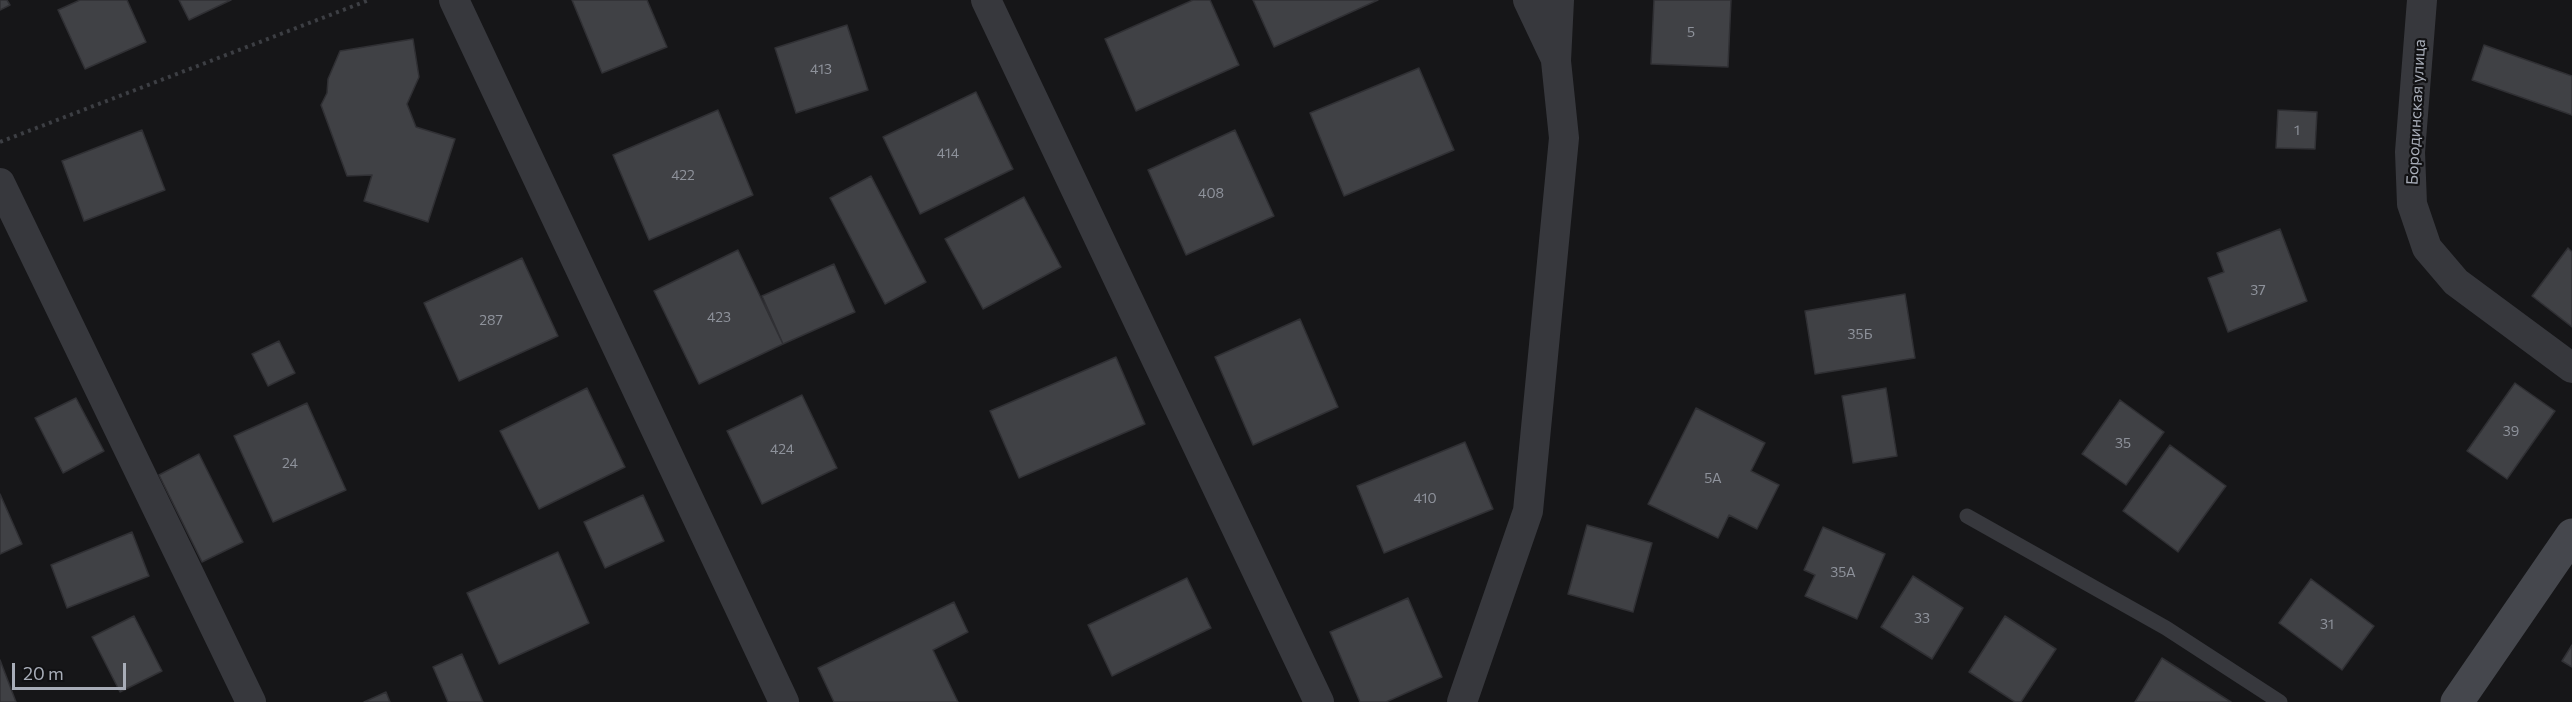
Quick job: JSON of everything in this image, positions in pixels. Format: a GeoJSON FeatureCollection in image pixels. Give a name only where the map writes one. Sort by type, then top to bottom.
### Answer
{"type":"FeatureCollection","features":[{"type":"Feature","properties":{"kind":"street"},"geometry":{"type":"LineString","coordinates":[[454,0],[784,702]]}},
{"type":"Feature","properties":{"kind":"street"},"geometry":{"type":"LineString","coordinates":[[986,0],[1319,702]]}},
{"type":"Feature","properties":{"kind":"street"},"geometry":{"type":"LineString","coordinates":[[1528,0],[1556,61]]}},
{"type":"Feature","properties":{"kind":"street"},"geometry":{"type":"LineString","coordinates":[[1462,702],[1528,511],[1564,138],[1556,61],[1559,0]]}},
{"type":"Feature","properties":{"kind":"street","name":"Бородинская улица"},"geometry":{"type":"LineString","coordinates":[[2422,0],[2410,152],[2412,204],[2427,248],[2456,282],[2572,368]]}},
{"type":"Feature","properties":{"kind":"street"},"geometry":{"type":"LineString","coordinates":[[0,183],[251,702]]}},
{"type":"Feature","properties":{"kind":"street"},"geometry":{"type":"LineString","coordinates":[[2457,702],[2572,535]]}},
{"type":"Feature","properties":{"kind":"lane"},"geometry":{"type":"LineString","coordinates":[[1967,516],[2166,628],[2280,702]]}},
{"type":"Feature","properties":{"kind":"path"},"geometry":{"type":"LineString","coordinates":[[0,142],[369,0]]}},
{"type":"Feature","properties":{"kind":"building"},"geometry":{"type":"Polygon","coordinates":[[[0,0],[7,0],[10,5],[0,10],[0,0]]]}},
{"type":"Feature","properties":{"kind":"building"},"geometry":{"type":"Polygon","coordinates":[[[80,0],[127,0],[146,42],[85,69],[58,10],[80,0]]]}},
{"type":"Feature","properties":{"kind":"building"},"geometry":{"type":"Polygon","coordinates":[[[179,0],[231,0],[189,20],[179,0]]]}},
{"type":"Feature","properties":{"kind":"building"},"geometry":{"type":"Polygon","coordinates":[[[572,0],[647,0],[667,47],[602,73],[572,0]]]}},
{"type":"Feature","properties":{"kind":"building"},"geometry":{"type":"Polygon","coordinates":[[[1193,0],[1210,0],[1239,65],[1136,111],[1105,39],[1193,0]]]}},
{"type":"Feature","properties":{"kind":"building"},"geometry":{"type":"Polygon","coordinates":[[[1253,0],[1378,0],[1274,47],[1253,0]]]}},
{"type":"Feature","properties":{"kind":"building"},"geometry":{"type":"Polygon","coordinates":[[[1654,0],[1731,0],[1728,67],[1651,64],[1654,0]]]}},
{"type":"Feature","properties":{"kind":"building"},"geometry":{"type":"Polygon","coordinates":[[[847,25],[868,90],[796,113],[775,48],[847,25]]]}},
{"type":"Feature","properties":{"kind":"building"},"geometry":{"type":"Polygon","coordinates":[[[413,39],[419,77],[407,104],[416,127],[455,139],[428,222],[364,201],[372,175],[347,176],[321,105],[327,93],[328,79],[340,51],[413,39]]]}},
{"type":"Feature","properties":{"kind":"building"},"geometry":{"type":"Polygon","coordinates":[[[2484,45],[2572,76],[2572,115],[2472,80],[2484,45]]]}},
{"type":"Feature","properties":{"kind":"building"},"geometry":{"type":"Polygon","coordinates":[[[1419,68],[1454,150],[1344,196],[1310,113],[1419,68]]]}},
{"type":"Feature","properties":{"kind":"building"},"geometry":{"type":"Polygon","coordinates":[[[976,92],[1013,169],[920,214],[883,137],[976,92]]]}},
{"type":"Feature","properties":{"kind":"building"},"geometry":{"type":"Polygon","coordinates":[[[718,110],[753,195],[649,240],[613,155],[718,110]]]}},
{"type":"Feature","properties":{"kind":"building"},"geometry":{"type":"Polygon","coordinates":[[[2278,110],[2317,112],[2315,149],[2276,148],[2278,110]]]}},
{"type":"Feature","properties":{"kind":"building"},"geometry":{"type":"Polygon","coordinates":[[[142,130],[165,190],[84,221],[62,161],[142,130]]]}},
{"type":"Feature","properties":{"kind":"building"},"geometry":{"type":"Polygon","coordinates":[[[1235,130],[1274,216],[1186,255],[1148,170],[1235,130]]]}},
{"type":"Feature","properties":{"kind":"building"},"geometry":{"type":"Polygon","coordinates":[[[871,176],[926,282],[885,304],[830,198],[871,176]]]}},
{"type":"Feature","properties":{"kind":"building"},"geometry":{"type":"Polygon","coordinates":[[[1024,197],[1061,267],[983,309],[945,239],[1024,197]]]}},
{"type":"Feature","properties":{"kind":"building"},"geometry":{"type":"Polygon","coordinates":[[[2280,229],[2307,301],[2228,332],[2208,278],[2224,272],[2217,253],[2280,229]]]}},
{"type":"Feature","properties":{"kind":"building"},"geometry":{"type":"Polygon","coordinates":[[[2568,248],[2572,252],[2572,327],[2532,296],[2568,248]]]}},
{"type":"Feature","properties":{"kind":"building"},"geometry":{"type":"Polygon","coordinates":[[[738,250],[783,344],[699,384],[654,291],[738,250]]]}},
{"type":"Feature","properties":{"kind":"building"},"geometry":{"type":"Polygon","coordinates":[[[522,258],[558,336],[459,381],[424,303],[522,258]]]}},
{"type":"Feature","properties":{"kind":"building"},"geometry":{"type":"Polygon","coordinates":[[[834,264],[855,312],[783,344],[762,296],[834,264]]]}},
{"type":"Feature","properties":{"kind":"building"},"geometry":{"type":"Polygon","coordinates":[[[1905,294],[1915,358],[1815,374],[1805,311],[1905,294]]]}},
{"type":"Feature","properties":{"kind":"building"},"geometry":{"type":"Polygon","coordinates":[[[1300,319],[1338,407],[1253,445],[1215,357],[1300,319]]]}},
{"type":"Feature","properties":{"kind":"building"},"geometry":{"type":"Polygon","coordinates":[[[279,341],[295,373],[268,386],[252,354],[279,341]]]}},
{"type":"Feature","properties":{"kind":"building"},"geometry":{"type":"Polygon","coordinates":[[[1116,357],[1145,424],[1019,478],[990,411],[1116,357]]]}},
{"type":"Feature","properties":{"kind":"building"},"geometry":{"type":"Polygon","coordinates":[[[2515,383],[2555,411],[2507,479],[2467,451],[2515,383]]]}},
{"type":"Feature","properties":{"kind":"building"},"geometry":{"type":"Polygon","coordinates":[[[587,388],[625,467],[539,509],[500,431],[587,388]]]}},
{"type":"Feature","properties":{"kind":"building"},"geometry":{"type":"Polygon","coordinates":[[[1886,388],[1897,456],[1853,463],[1842,396],[1886,388]]]}},
{"type":"Feature","properties":{"kind":"building"},"geometry":{"type":"Polygon","coordinates":[[[802,395],[837,468],[762,504],[727,431],[802,395]]]}},
{"type":"Feature","properties":{"kind":"building"},"geometry":{"type":"Polygon","coordinates":[[[76,398],[104,451],[63,473],[35,418],[76,398]]]}},
{"type":"Feature","properties":{"kind":"building"},"geometry":{"type":"Polygon","coordinates":[[[2120,400],[2164,432],[2126,485],[2082,454],[2120,400]]]}},
{"type":"Feature","properties":{"kind":"building"},"geometry":{"type":"Polygon","coordinates":[[[307,403],[346,490],[273,522],[234,436],[307,403]]]}},
{"type":"Feature","properties":{"kind":"building"},"geometry":{"type":"Polygon","coordinates":[[[1696,408],[1765,443],[1751,471],[1779,485],[1757,529],[1729,515],[1718,538],[1648,504],[1696,408]]]}},
{"type":"Feature","properties":{"kind":"building"},"geometry":{"type":"Polygon","coordinates":[[[1465,442],[1493,509],[1384,553],[1357,486],[1465,442]]]}},
{"type":"Feature","properties":{"kind":"building"},"geometry":{"type":"Polygon","coordinates":[[[2170,445],[2226,486],[2178,552],[2123,511],[2170,445]]]}},
{"type":"Feature","properties":{"kind":"building"},"geometry":{"type":"Polygon","coordinates":[[[199,454],[243,542],[202,562],[159,475],[199,454]]]}},
{"type":"Feature","properties":{"kind":"building"},"geometry":{"type":"Polygon","coordinates":[[[0,494],[22,544],[0,554],[0,494]]]}},
{"type":"Feature","properties":{"kind":"building"},"geometry":{"type":"Polygon","coordinates":[[[643,495],[664,541],[605,568],[584,522],[643,495]]]}},
{"type":"Feature","properties":{"kind":"building"},"geometry":{"type":"Polygon","coordinates":[[[1587,525],[1652,543],[1633,612],[1568,594],[1587,525]]]}},
{"type":"Feature","properties":{"kind":"building"},"geometry":{"type":"Polygon","coordinates":[[[1823,527],[1885,554],[1857,619],[1805,596],[1815,575],[1804,570],[1823,527]]]}},
{"type":"Feature","properties":{"kind":"building"},"geometry":{"type":"Polygon","coordinates":[[[132,532],[149,576],[67,608],[51,565],[132,532]]]}},
{"type":"Feature","properties":{"kind":"building"},"geometry":{"type":"Polygon","coordinates":[[[558,552],[589,623],[499,664],[467,593],[558,552]]]}},
{"type":"Feature","properties":{"kind":"building"},"geometry":{"type":"Polygon","coordinates":[[[1913,576],[1963,608],[1932,659],[1881,627],[1913,576]]]}},
{"type":"Feature","properties":{"kind":"building"},"geometry":{"type":"Polygon","coordinates":[[[1187,578],[1211,628],[1112,676],[1088,625],[1187,578]]]}},
{"type":"Feature","properties":{"kind":"building"},"geometry":{"type":"Polygon","coordinates":[[[2311,579],[2374,626],[2342,670],[2279,623],[2311,579]]]}},
{"type":"Feature","properties":{"kind":"building"},"geometry":{"type":"Polygon","coordinates":[[[1408,598],[1442,677],[1386,702],[1360,702],[1330,632],[1408,598]]]}},
{"type":"Feature","properties":{"kind":"building"},"geometry":{"type":"Polygon","coordinates":[[[954,602],[968,632],[933,650],[958,702],[834,702],[818,668],[954,602]]]}},
{"type":"Feature","properties":{"kind":"building"},"geometry":{"type":"Polygon","coordinates":[[[134,616],[162,671],[120,692],[92,637],[134,616]]]}},
{"type":"Feature","properties":{"kind":"building"},"geometry":{"type":"Polygon","coordinates":[[[2005,616],[2056,649],[2021,702],[2015,702],[1969,672],[2005,616]]]}},
{"type":"Feature","properties":{"kind":"building"},"geometry":{"type":"Polygon","coordinates":[[[2572,645],[2572,667],[2562,661],[2572,645]]]}},
{"type":"Feature","properties":{"kind":"building"},"geometry":{"type":"Polygon","coordinates":[[[462,654],[483,702],[448,702],[433,667],[462,654]]]}},
{"type":"Feature","properties":{"kind":"building"},"geometry":{"type":"Polygon","coordinates":[[[2162,658],[2231,702],[2135,702],[2162,658]]]}},
{"type":"Feature","properties":{"kind":"building"},"geometry":{"type":"Polygon","coordinates":[[[0,660],[16,702],[0,702],[0,660]]]}},
{"type":"Feature","properties":{"kind":"building"},"geometry":{"type":"Polygon","coordinates":[[[386,692],[390,702],[364,702],[386,692]]]}}]}
